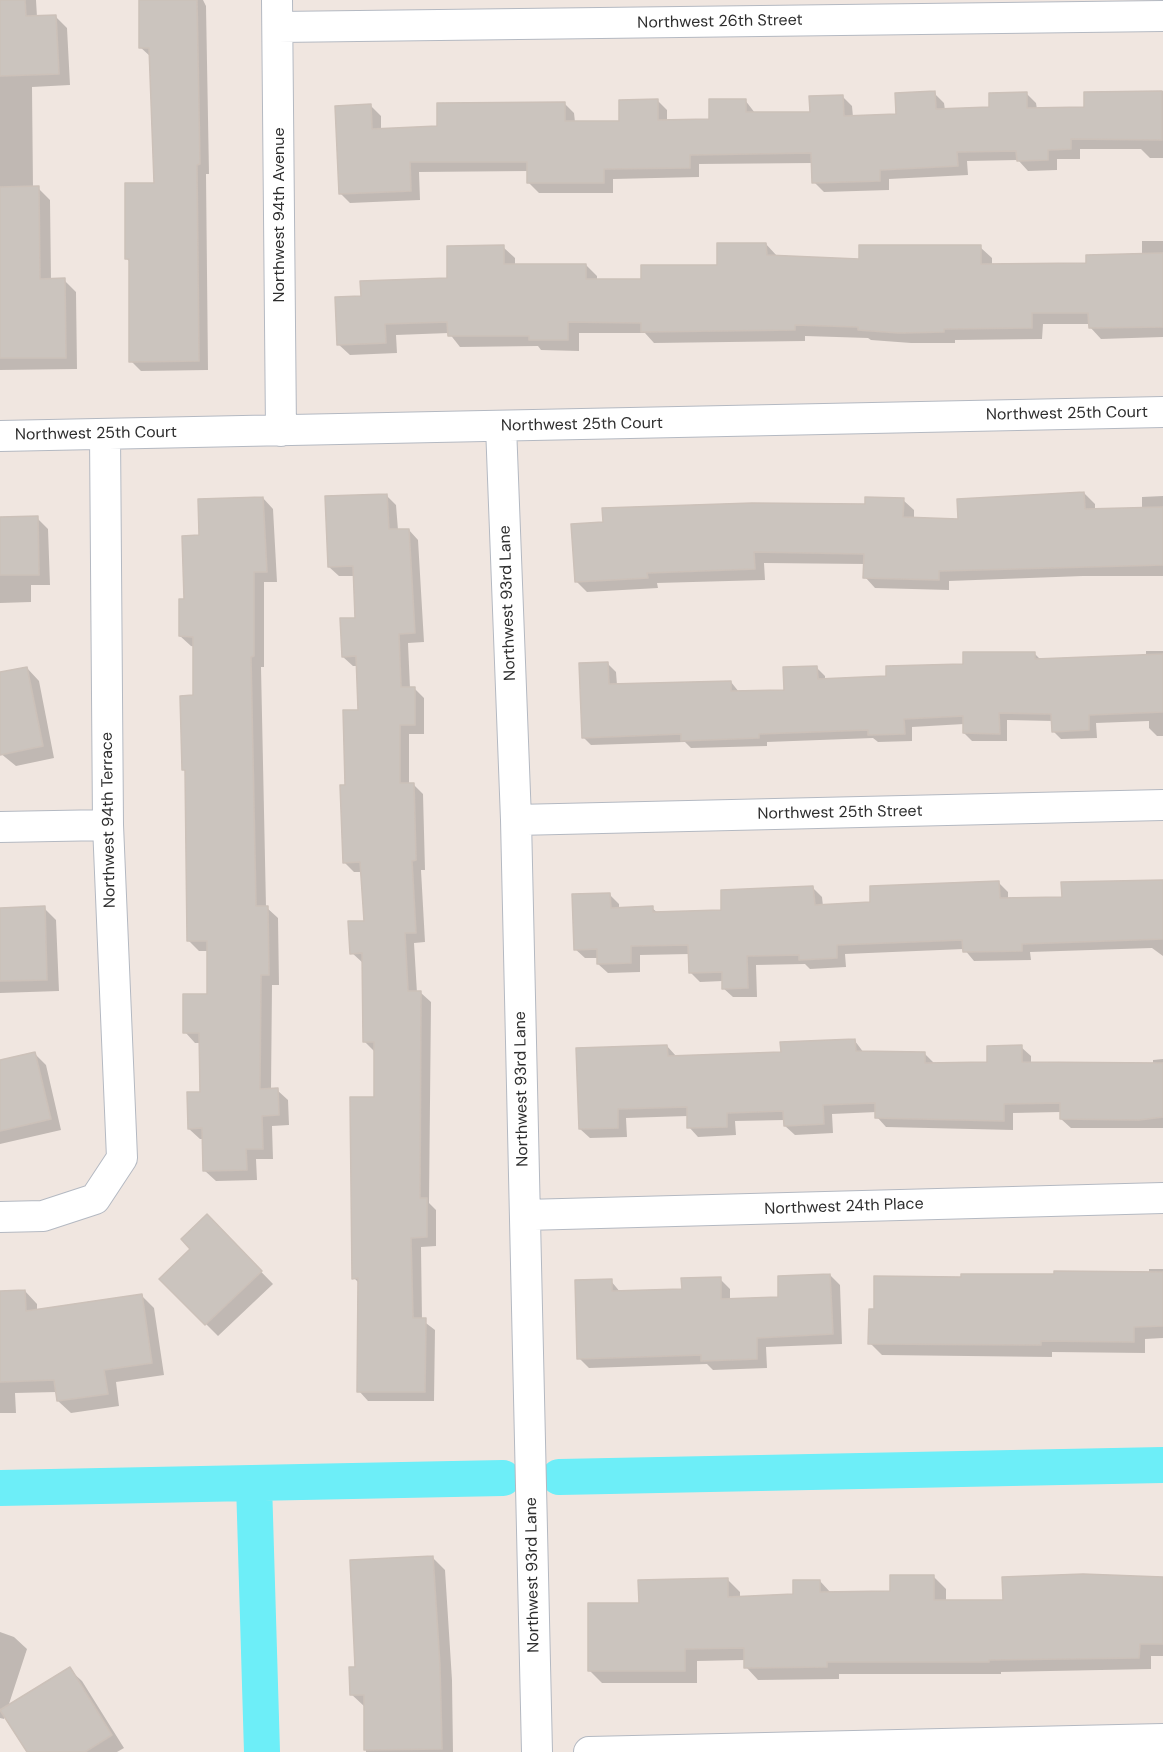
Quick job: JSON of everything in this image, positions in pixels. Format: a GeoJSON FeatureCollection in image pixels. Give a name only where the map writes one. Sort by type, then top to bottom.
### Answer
{"type":"FeatureCollection","features":[{"type":"Feature","properties":{"kind":"street","name":"Northwest 26th Street"},"geometry":{"type":"LineString","coordinates":[[278,14],[1163,16]]}},
{"type":"Feature","properties":{"kind":"street","name":"Northwest 94th Avenue"},"geometry":{"type":"LineString","coordinates":[[278,14],[281,431]]}},
{"type":"Feature","properties":{"kind":"street","name":"Northwest 25th Court"},"geometry":{"type":"LineString","coordinates":[[0,436],[1163,412]]}},
{"type":"Feature","properties":{"kind":"street","name":"Northwest 93rd Lane"},"geometry":{"type":"LineString","coordinates":[[501,426],[516,820],[537,1752]]}},
{"type":"Feature","properties":{"kind":"street","name":"Northwest 94th Terrace"},"geometry":{"type":"LineString","coordinates":[[0,1217],[44,1216],[95,1199],[122,1158],[108,825],[105,434]]}},
{"type":"Feature","properties":{"kind":"street","name":"Northwest 25th Street"},"geometry":{"type":"LineString","coordinates":[[516,820],[1163,806]]}},
{"type":"Feature","properties":{"kind":"street"},"geometry":{"type":"LineString","coordinates":[[0,827],[108,825]]}},
{"type":"Feature","properties":{"kind":"street","name":"Northwest 24th Place"},"geometry":{"type":"LineString","coordinates":[[525,1215],[1163,1198]]}},
{"type":"Feature","properties":{"kind":"street"},"geometry":{"type":"LineString","coordinates":[[589,1752],[1163,1739]]}},
{"type":"Feature","properties":{"kind":"building"},"geometry":{"type":"Polygon","coordinates":[[[0,0],[25,0],[26,16],[56,15],[59,74],[0,76],[0,0]]]}},
{"type":"Feature","properties":{"kind":"building"},"geometry":{"type":"Polygon","coordinates":[[[139,0],[197,0],[200,164],[197,165],[199,361],[129,362],[129,259],[125,259],[125,183],[154,183],[149,48],[139,48],[139,0]]]}},
{"type":"Feature","properties":{"kind":"building"},"geometry":{"type":"Polygon","coordinates":[[[935,91],[936,109],[989,107],[989,93],[1027,92],[1027,108],[1084,107],[1084,92],[1162,91],[1162,140],[1071,139],[1071,149],[1048,150],[1048,160],[1017,161],[1016,151],[957,152],[958,166],[880,170],[880,181],[812,183],[811,153],[690,155],[690,168],[604,169],[604,183],[527,183],[527,162],[410,162],[411,191],[339,194],[335,106],[371,104],[372,129],[437,126],[437,103],[565,102],[565,121],[619,121],[619,100],[658,99],[658,120],[709,119],[709,99],[746,99],[746,112],[810,112],[809,96],[843,95],[844,116],[896,114],[895,93],[935,91]]]}},
{"type":"Feature","properties":{"kind":"building"},"geometry":{"type":"Polygon","coordinates":[[[39,186],[40,279],[65,278],[66,358],[0,358],[0,187],[39,186]]]}},
{"type":"Feature","properties":{"kind":"building"},"geometry":{"type":"Polygon","coordinates":[[[717,243],[766,243],[767,255],[859,259],[859,245],[981,245],[981,264],[1086,263],[1086,255],[1163,253],[1163,327],[1089,328],[1088,313],[1032,313],[1032,328],[944,329],[944,332],[899,333],[858,330],[858,327],[795,325],[795,330],[641,332],[641,323],[568,322],[568,340],[529,340],[529,336],[448,336],[447,322],[385,324],[386,343],[337,345],[335,297],[361,296],[360,281],[447,278],[447,246],[504,245],[504,264],[586,264],[586,279],[641,279],[641,265],[717,265],[717,243]]]}},
{"type":"Feature","properties":{"kind":"building"},"geometry":{"type":"Polygon","coordinates":[[[1084,492],[1085,509],[1163,507],[1163,565],[939,571],[939,580],[863,578],[864,554],[754,552],[755,569],[647,573],[648,578],[575,582],[571,524],[603,522],[602,508],[752,503],[865,504],[865,497],[904,498],[903,517],[958,519],[957,499],[1084,492]]]}},
{"type":"Feature","properties":{"kind":"building"},"geometry":{"type":"Polygon","coordinates":[[[387,494],[389,529],[409,529],[415,633],[399,634],[401,687],[415,687],[415,725],[400,725],[400,783],[414,783],[416,860],[412,861],[416,933],[405,933],[408,991],[421,991],[420,1198],[427,1198],[427,1237],[411,1238],[413,1318],[426,1318],[425,1392],[357,1392],[358,1278],[352,1279],[350,1097],[374,1097],[374,1042],[363,1042],[362,953],[350,954],[348,921],[364,921],[360,862],[343,863],[340,785],[345,785],[343,710],[358,710],[356,656],[342,657],[340,618],[355,618],[353,566],[328,567],[325,496],[387,494]]]}},
{"type":"Feature","properties":{"kind":"building"},"geometry":{"type":"Polygon","coordinates":[[[263,497],[267,572],[254,572],[254,656],[251,657],[256,906],[268,906],[269,975],[261,975],[260,1089],[278,1088],[279,1115],[262,1116],[263,1149],[246,1149],[247,1170],[203,1171],[202,1128],[188,1129],[187,1092],[200,1092],[199,1033],[183,1033],[183,994],[207,994],[207,941],[187,941],[185,770],[182,770],[180,696],[193,695],[193,637],[179,636],[179,599],[184,599],[182,536],[199,535],[198,499],[263,497]]]}},
{"type":"Feature","properties":{"kind":"building"},"geometry":{"type":"Polygon","coordinates":[[[38,516],[39,575],[0,575],[0,517],[38,516]]]}},
{"type":"Feature","properties":{"kind":"building"},"geometry":{"type":"Polygon","coordinates":[[[963,652],[1035,652],[1035,659],[1163,654],[1163,712],[1089,715],[1089,730],[1052,732],[1051,714],[999,713],[1000,734],[963,733],[963,716],[904,719],[905,734],[868,735],[868,730],[759,734],[759,738],[681,741],[681,734],[582,738],[579,663],[608,662],[609,684],[731,681],[731,691],[784,690],[783,667],[817,666],[818,679],[886,676],[886,666],[963,664],[963,652]]]}},
{"type":"Feature","properties":{"kind":"building"},"geometry":{"type":"Polygon","coordinates":[[[27,667],[43,746],[0,755],[0,672],[27,667]]]}},
{"type":"Feature","properties":{"kind":"building"},"geometry":{"type":"Polygon","coordinates":[[[1163,880],[1163,939],[1022,944],[1022,951],[963,952],[962,940],[837,945],[837,958],[799,960],[799,955],[747,956],[748,988],[722,989],[722,972],[689,973],[688,945],[631,946],[631,963],[597,964],[597,949],[574,950],[572,894],[610,893],[611,908],[653,906],[653,912],[721,910],[721,890],[813,886],[815,905],[870,902],[870,886],[999,881],[1000,898],[1062,897],[1061,882],[1163,880]]]}},
{"type":"Feature","properties":{"kind":"building"},"geometry":{"type":"Polygon","coordinates":[[[45,906],[47,980],[0,981],[0,908],[45,906]]]}},
{"type":"Feature","properties":{"kind":"building"},"geometry":{"type":"Polygon","coordinates":[[[855,1039],[856,1051],[925,1052],[925,1063],[987,1062],[987,1046],[1022,1045],[1022,1062],[1163,1063],[1163,1117],[1139,1120],[1060,1119],[1060,1103],[1004,1104],[1004,1121],[875,1118],[875,1103],[823,1105],[824,1124],[784,1126],[783,1111],[727,1113],[727,1127],[687,1128],[687,1107],[618,1109],[618,1128],[579,1129],[576,1048],[667,1045],[668,1056],[781,1052],[780,1042],[855,1039]]]}},
{"type":"Feature","properties":{"kind":"building"},"geometry":{"type":"Polygon","coordinates":[[[35,1052],[51,1119],[0,1131],[0,1060],[35,1052]]]}},
{"type":"Feature","properties":{"kind":"building"},"geometry":{"type":"Polygon","coordinates":[[[207,1214],[262,1271],[205,1325],[159,1279],[190,1249],[181,1239],[207,1214]]]}},
{"type":"Feature","properties":{"kind":"building"},"geometry":{"type":"Polygon","coordinates":[[[1054,1271],[1163,1272],[1163,1326],[1134,1327],[1134,1342],[1041,1341],[1041,1345],[868,1344],[869,1309],[874,1309],[874,1276],[961,1277],[961,1274],[1054,1274],[1054,1271]]]}},
{"type":"Feature","properties":{"kind":"building"},"geometry":{"type":"Polygon","coordinates":[[[830,1274],[833,1334],[757,1338],[757,1359],[701,1361],[701,1355],[577,1359],[575,1280],[612,1279],[612,1291],[682,1289],[681,1278],[721,1277],[721,1299],[778,1297],[778,1276],[830,1274]]]}},
{"type":"Feature","properties":{"kind":"building"},"geometry":{"type":"Polygon","coordinates":[[[25,1290],[26,1311],[142,1294],[152,1363],[104,1370],[108,1394],[57,1401],[54,1380],[0,1382],[0,1291],[25,1290]]]}},
{"type":"Feature","properties":{"kind":"building"},"geometry":{"type":"Polygon","coordinates":[[[433,1556],[440,1666],[442,1749],[364,1750],[364,1695],[350,1695],[349,1667],[355,1667],[350,1560],[433,1556]]]}},
{"type":"Feature","properties":{"kind":"building"},"geometry":{"type":"Polygon","coordinates":[[[1083,1574],[1163,1577],[1163,1644],[1140,1644],[1139,1658],[989,1660],[989,1662],[827,1662],[827,1667],[744,1668],[744,1648],[685,1649],[685,1671],[588,1671],[588,1603],[639,1603],[638,1580],[728,1578],[728,1597],[793,1594],[793,1580],[820,1580],[820,1592],[890,1591],[890,1575],[934,1575],[934,1600],[1003,1600],[1002,1577],[1083,1574]]]}},
{"type":"Feature","properties":{"kind":"building"},"geometry":{"type":"Polygon","coordinates":[[[70,1667],[112,1735],[85,1752],[27,1752],[0,1710],[70,1667]]]}},
{"type":"Feature","properties":{"kind":"waterway"},"geometry":{"type":"LineString","coordinates":[[559,1477],[1163,1465]]}},
{"type":"Feature","properties":{"kind":"waterway"},"geometry":{"type":"LineString","coordinates":[[0,1488],[503,1478]]}},
{"type":"Feature","properties":{"kind":"waterway"},"geometry":{"type":"LineString","coordinates":[[254,1483],[262,1752]]}}]}
